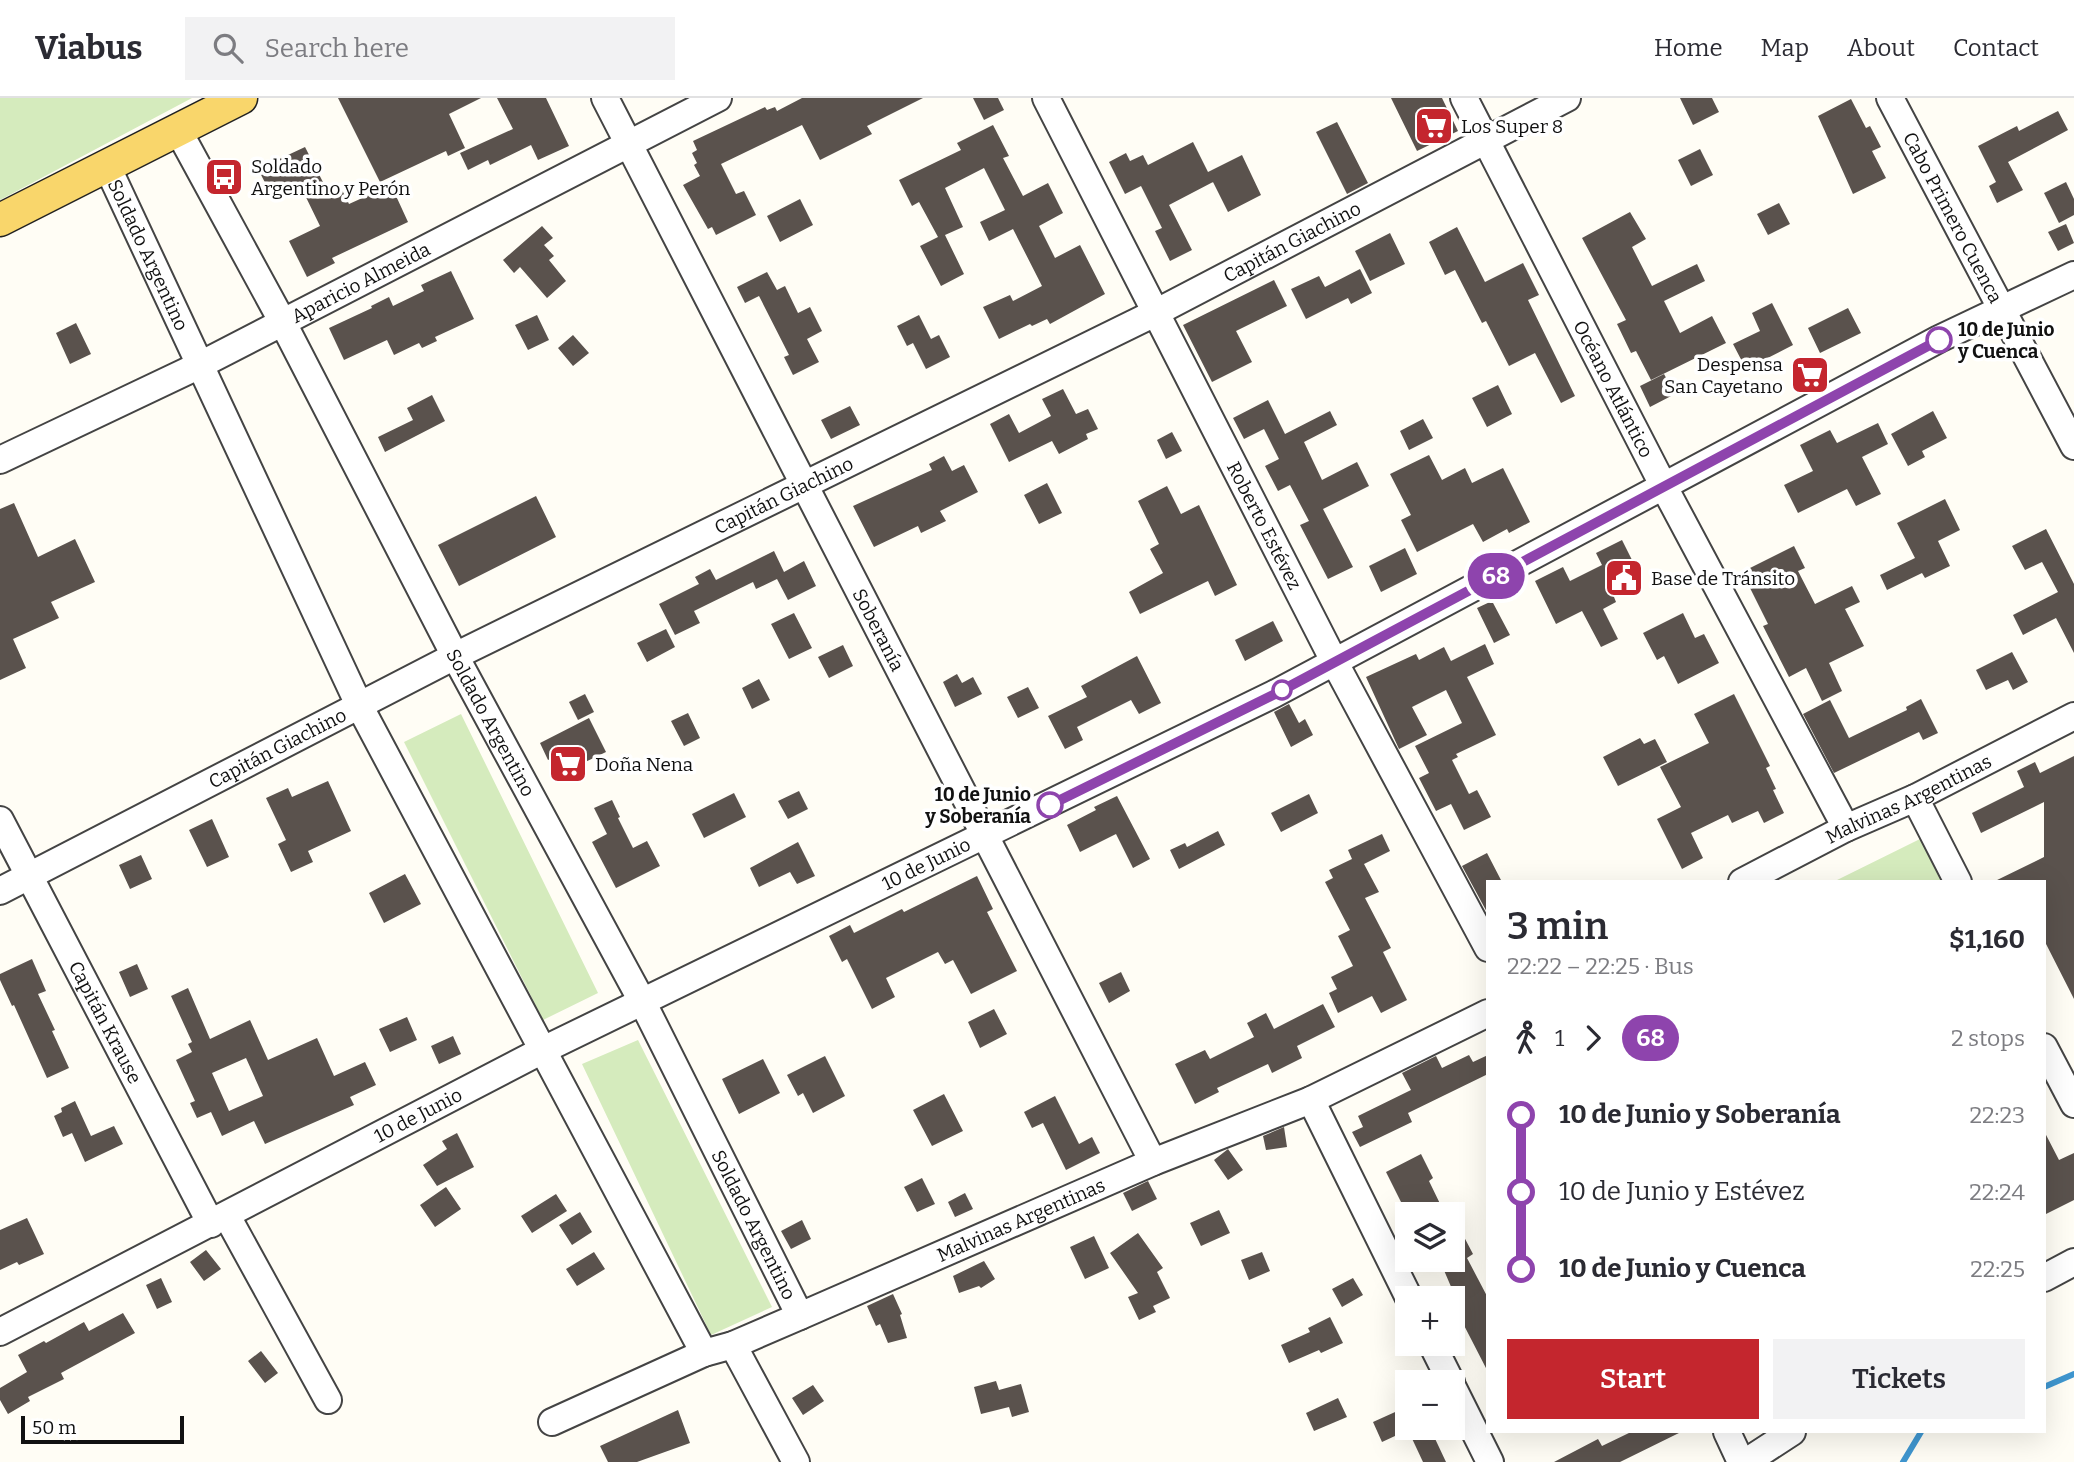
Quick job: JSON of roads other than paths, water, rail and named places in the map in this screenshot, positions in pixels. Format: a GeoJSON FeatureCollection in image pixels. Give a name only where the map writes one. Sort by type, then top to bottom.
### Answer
{"type":"FeatureCollection","features":[{"type":"Feature","properties":{"kind":"main road"},"geometry":{"type":"LineString","coordinates":[[0,220],[241,98]]}},
{"type":"Feature","properties":{"kind":"street","name":"Soberanía"},"geometry":{"type":"LineString","coordinates":[[605,98],[1153,1162]]}},
{"type":"Feature","properties":{"kind":"street","name":"Aparicio Almeida"},"geometry":{"type":"LineString","coordinates":[[0,460],[200,365],[718,98]]}},
{"type":"Feature","properties":{"kind":"street","name":"Roberto Estévez"},"geometry":{"type":"LineString","coordinates":[[1046,98],[1335,663],[1486,944]]}},
{"type":"Feature","properties":{"kind":"street","name":"Océano Atlántico"},"geometry":{"type":"LineString","coordinates":[[1464,98],[1663,485],[1846,828]]}},
{"type":"Feature","properties":{"kind":"street","name":"Capitán Giachino"},"geometry":{"type":"LineString","coordinates":[[0,891],[455,656],[1155,313],[1567,98]]}},
{"type":"Feature","properties":{"kind":"street","name":"Cabo Primero Cuenca"},"geometry":{"type":"LineString","coordinates":[[1890,98],[2074,446]]}},
{"type":"Feature","properties":{"kind":"street","name":"Soldado Argentino"},"geometry":{"type":"LineString","coordinates":[[178,130],[282,321],[455,656],[643,1003],[800,1316]]}},
{"type":"Feature","properties":{"kind":"street","name":"Soldado Argentino"},"geometry":{"type":"LineString","coordinates":[[107,166],[359,705],[704,1353]]}},
{"type":"Feature","properties":{"kind":"street","name":"10 de Junio"},"geometry":{"type":"LineString","coordinates":[[0,1332],[541,1051],[1335,663],[1940,339],[2074,275]]}},
{"type":"Feature","properties":{"kind":"street","name":"Malvinas Argentinas"},"geometry":{"type":"LineString","coordinates":[[1746,880],[2074,716]]}},
{"type":"Feature","properties":{"kind":"street"},"geometry":{"type":"LineString","coordinates":[[1915,797],[1957,880]]}},
{"type":"Feature","properties":{"kind":"street","name":"Capitán Krause"},"geometry":{"type":"LineString","coordinates":[[0,820],[219,1220],[328,1400]]}},
{"type":"Feature","properties":{"kind":"street","name":"Malvinas Argentinas"},"geometry":{"type":"LineString","coordinates":[[552,1422],[704,1353],[733,1345],[1153,1162],[1311,1100],[1486,1014]]}},
{"type":"Feature","properties":{"kind":"street"},"geometry":{"type":"LineString","coordinates":[[2046,1051],[2074,1104]]}},
{"type":"Feature","properties":{"kind":"street"},"geometry":{"type":"LineString","coordinates":[[1311,1100],[1403,1286]]}},
{"type":"Feature","properties":{"kind":"street"},"geometry":{"type":"LineString","coordinates":[[2046,1277],[2074,1262]]}},
{"type":"Feature","properties":{"kind":"street"},"geometry":{"type":"LineString","coordinates":[[733,1345],[796,1462]]}},
{"type":"Feature","properties":{"kind":"street"},"geometry":{"type":"LineString","coordinates":[[1465,1411],[1490,1462]]}},
{"type":"Feature","properties":{"kind":"street"},"geometry":{"type":"LineString","coordinates":[[1728,1433],[1744,1462],[1790,1433]]}},
{"type":"Feature","properties":{"kind":"waterway"},"geometry":{"type":"LineString","coordinates":[[2046,1386],[2074,1374]]}},
{"type":"Feature","properties":{"kind":"waterway"},"geometry":{"type":"LineString","coordinates":[[1903,1462],[1920,1433]]}},
{"type":"Feature","properties":{"kind":"place","name":"Los Super 8"},"geometry":{"type":"Point","coordinates":[1434,126]}},
{"type":"Feature","properties":{"kind":"place","name":"Soldado Argentino y Perón"},"geometry":{"type":"Point","coordinates":[224,177]}},
{"type":"Feature","properties":{"kind":"place","name":"10 de Junio y Cuenca"},"geometry":{"type":"Point","coordinates":[1939,340]}},
{"type":"Feature","properties":{"kind":"place","name":"Despensa San Cayetano"},"geometry":{"type":"Point","coordinates":[1810,375]}},
{"type":"Feature","properties":{"kind":"place","name":"Base de Tránsito"},"geometry":{"type":"Point","coordinates":[1624,578]}},
{"type":"Feature","properties":{"kind":"place","name":"Doña Nena"},"geometry":{"type":"Point","coordinates":[568,764]}},
{"type":"Feature","properties":{"kind":"place","name":"10 de Junio y Soberanía"},"geometry":{"type":"Point","coordinates":[1050,805]}}]}
